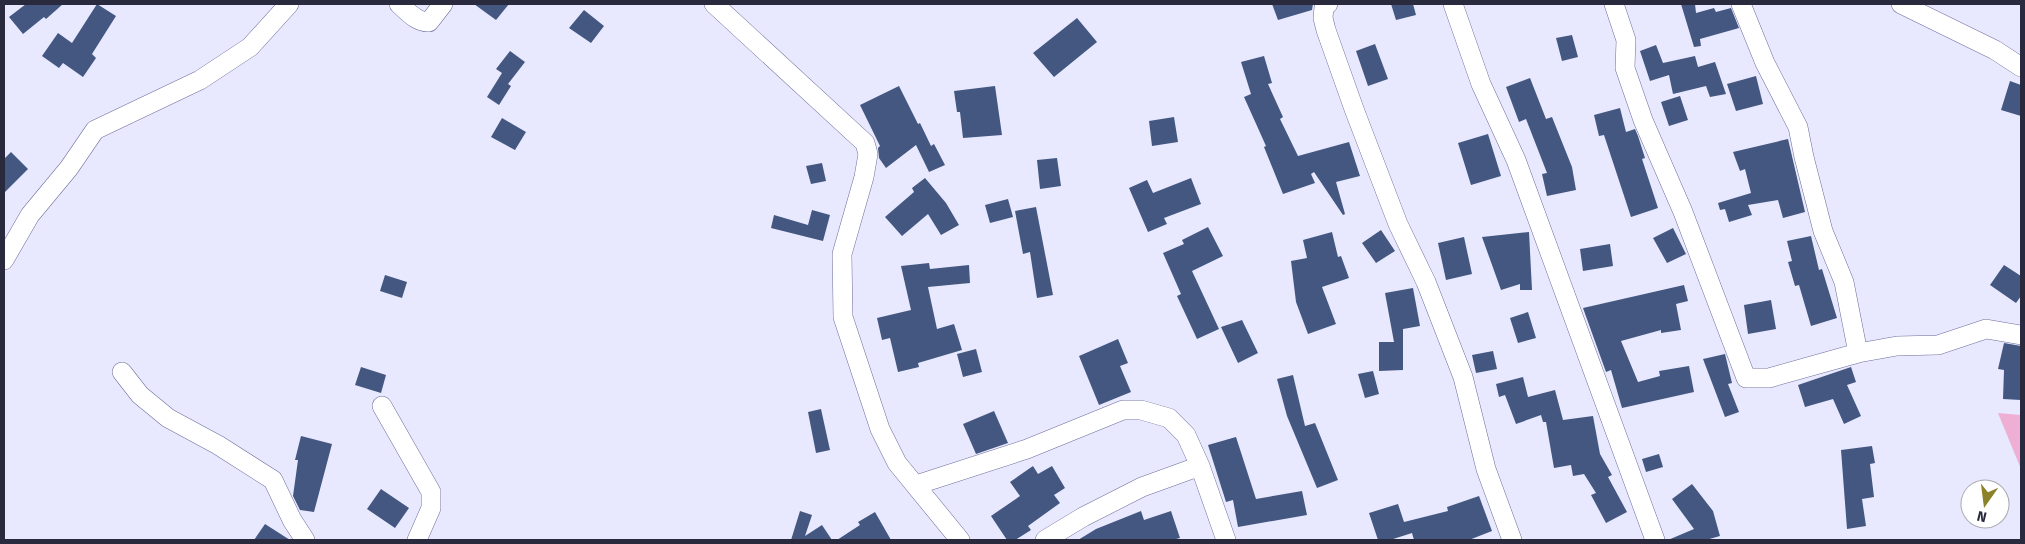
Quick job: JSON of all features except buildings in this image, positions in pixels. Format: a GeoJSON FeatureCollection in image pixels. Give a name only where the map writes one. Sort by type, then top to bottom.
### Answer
{"type":"FeatureCollection","features":[{"type":"Feature","properties":{"kind":"street"},"geometry":{"type":"LineString","coordinates":[[4,260],[30,215],[70,168],[95,130],[200,80],[250,47],[289,4]]}},
{"type":"Feature","properties":{"kind":"street"},"geometry":{"type":"LineString","coordinates":[[399,4],[412,15],[425,22],[429,22],[443,4]]}},
{"type":"Feature","properties":{"kind":"street"},"geometry":{"type":"LineString","coordinates":[[714,4],[865,142],[868,154],[864,177],[842,254],[843,317],[880,429],[897,463],[960,540]]}},
{"type":"Feature","properties":{"kind":"street"},"geometry":{"type":"LineString","coordinates":[[1453,4],[1481,84],[1516,160],[1656,540]]}},
{"type":"Feature","properties":{"kind":"street"},"geometry":{"type":"LineString","coordinates":[[1614,4],[1626,40],[1625,68],[1643,120],[1683,212],[1746,378],[1769,378],[1858,353],[1897,346],[1938,345],[1986,328],[2021,334]]}},
{"type":"Feature","properties":{"kind":"street"},"geometry":{"type":"LineString","coordinates":[[1740,4],[1765,63],[1798,127],[1823,231],[1844,282],[1858,353]]}},
{"type":"Feature","properties":{"kind":"street"},"geometry":{"type":"LineString","coordinates":[[1902,4],[1994,50],[2021,67]]}},
{"type":"Feature","properties":{"kind":"street"},"geometry":{"type":"LineString","coordinates":[[1325,5],[1323,18],[1354,110],[1398,224],[1426,282],[1464,377],[1486,469],[1512,540]]}},
{"type":"Feature","properties":{"kind":"street"},"geometry":{"type":"LineString","coordinates":[[122,372],[140,395],[168,418],[226,450],[273,480],[292,520],[305,540]]}},
{"type":"Feature","properties":{"kind":"street"},"geometry":{"type":"LineString","coordinates":[[382,406],[431,492],[431,508],[417,540]]}},
{"type":"Feature","properties":{"kind":"street"},"geometry":{"type":"LineString","coordinates":[[916,485],[1027,449],[1123,410],[1141,410],[1169,418],[1186,435],[1200,466],[1226,540]]}},
{"type":"Feature","properties":{"kind":"street"},"geometry":{"type":"LineString","coordinates":[[1045,540],[1083,517],[1142,487],[1200,466]]}},
{"type":"Feature","properties":{"kind":"shaded area"},"geometry":{"type":"Polygon","coordinates":[[[1998,413],[2021,415],[2021,469],[1998,413]]]}}]}
